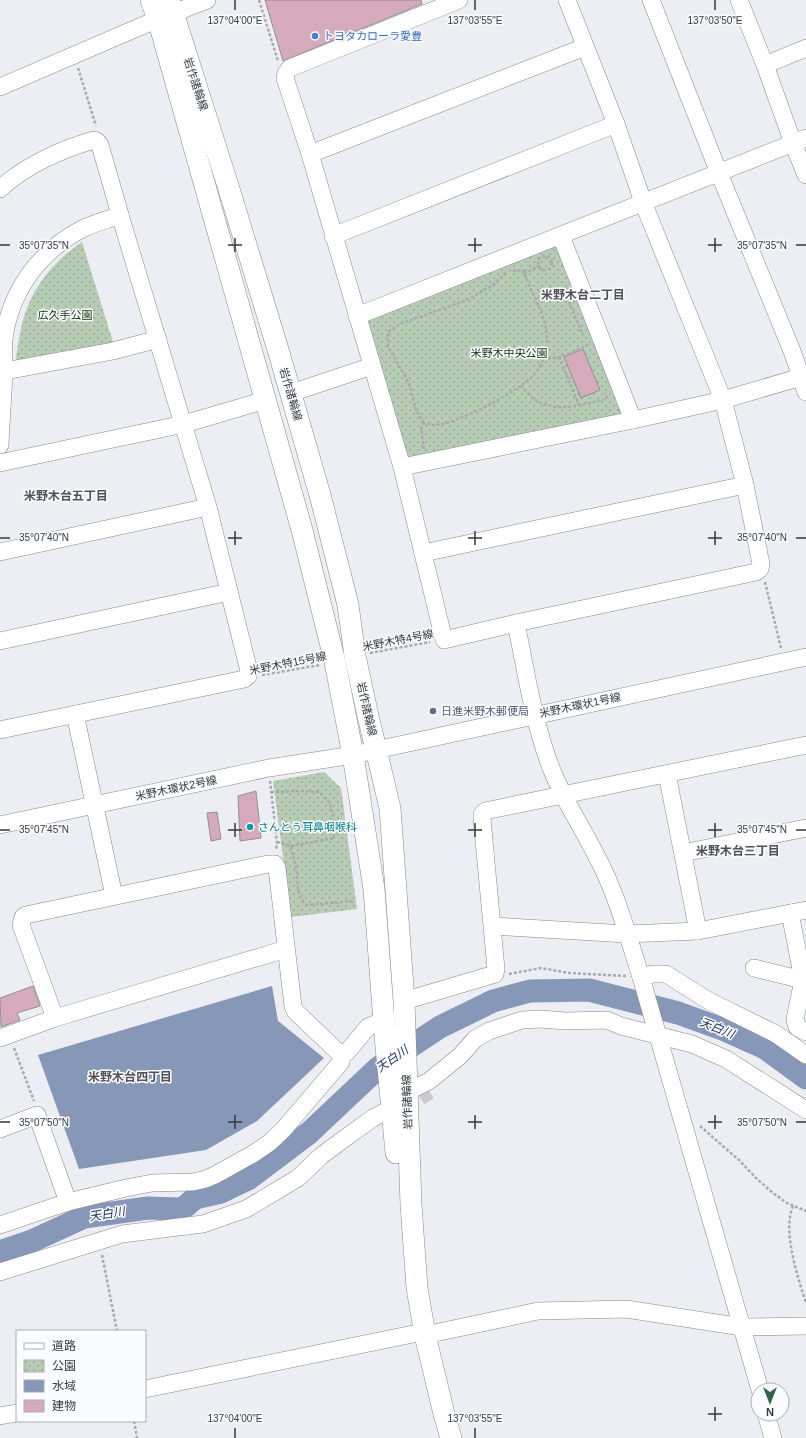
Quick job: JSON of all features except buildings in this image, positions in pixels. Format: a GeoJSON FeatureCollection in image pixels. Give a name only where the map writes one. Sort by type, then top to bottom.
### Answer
{"type":"FeatureCollection","features":[{"type":"Feature","properties":{"kind":"main road","name":"岩作諸輪線"},"geometry":{"type":"LineString","coordinates":[[151,0],[167,11],[230,189],[291,392],[320,495],[348,605],[355,656],[390,808],[394,1019],[392,1108],[407,1297],[451,1438]]}},
{"type":"Feature","properties":{"kind":"main road","name":"岩作諸輪線"},"geometry":{"type":"LineString","coordinates":[[167,11],[266,400],[302,530],[334,662],[353,755],[394,1019],[407,1088],[411,1205],[419,1335],[443,1438]]}},
{"type":"Feature","properties":{"kind":"street"},"geometry":{"type":"LineString","coordinates":[[0,87],[75,56],[167,11],[207,0]]}},
{"type":"Feature","properties":{"kind":"street"},"geometry":{"type":"LineString","coordinates":[[460,0],[290,68],[286,72],[285,78],[310,154],[402,467],[444,640],[516,623],[756,572],[760,569],[761,564],[745,485],[723,400],[643,202],[616,124],[567,0]]}},
{"type":"Feature","properties":{"kind":"street"},"geometry":{"type":"LineString","coordinates":[[402,467],[723,400],[804,385],[799,349],[719,173],[651,0]]}},
{"type":"Feature","properties":{"kind":"street"},"geometry":{"type":"LineString","coordinates":[[739,0],[765,64],[799,140],[806,175]]}},
{"type":"Feature","properties":{"kind":"street"},"geometry":{"type":"LineString","coordinates":[[310,154],[585,47]]}},
{"type":"Feature","properties":{"kind":"street"},"geometry":{"type":"LineString","coordinates":[[765,64],[806,48]]}},
{"type":"Feature","properties":{"kind":"street"},"geometry":{"type":"LineString","coordinates":[[333,236],[616,124]]}},
{"type":"Feature","properties":{"kind":"street"},"geometry":{"type":"LineString","coordinates":[[0,189],[8,181],[25,170],[59,153],[94,140],[100,145],[208,507],[249,671],[248,676],[244,679],[0,730]]}},
{"type":"Feature","properties":{"kind":"street"},"geometry":{"type":"LineString","coordinates":[[357,316],[799,140]]}},
{"type":"Feature","properties":{"kind":"street"},"geometry":{"type":"LineString","coordinates":[[0,445],[4,339],[14,301],[35,266],[45,255],[63,241],[92,225],[120,215]]}},
{"type":"Feature","properties":{"kind":"street"},"geometry":{"type":"LineString","coordinates":[[561,236],[633,420]]}},
{"type":"Feature","properties":{"kind":"street"},"geometry":{"type":"LineString","coordinates":[[2,372],[113,351],[158,339]]}},
{"type":"Feature","properties":{"kind":"street"},"geometry":{"type":"LineString","coordinates":[[291,392],[372,366]]}},
{"type":"Feature","properties":{"kind":"street"},"geometry":{"type":"LineString","coordinates":[[0,463],[184,424],[266,400]]}},
{"type":"Feature","properties":{"kind":"street"},"geometry":{"type":"LineString","coordinates":[[423,553],[745,485]]}},
{"type":"Feature","properties":{"kind":"street"},"geometry":{"type":"LineString","coordinates":[[0,552],[208,507]]}},
{"type":"Feature","properties":{"kind":"street"},"geometry":{"type":"LineString","coordinates":[[0,641],[229,592]]}},
{"type":"Feature","properties":{"kind":"street"},"geometry":{"type":"LineString","coordinates":[[516,623],[540,739],[563,795],[598,857],[612,889],[658,1036],[758,1382]]}},
{"type":"Feature","properties":{"kind":"street","name":"米野木環状1号線"},"geometry":{"type":"LineString","coordinates":[[353,755],[806,657]]}},
{"type":"Feature","properties":{"kind":"street"},"geometry":{"type":"LineString","coordinates":[[75,714],[114,896]]}},
{"type":"Feature","properties":{"kind":"street"},"geometry":{"type":"LineString","coordinates":[[342,1054],[347,1052],[368,1028],[394,1019],[495,974],[496,969],[482,814],[485,811],[806,745]]}},
{"type":"Feature","properties":{"kind":"street","name":"米野木環状2号線"},"geometry":{"type":"LineString","coordinates":[[0,825],[269,768],[353,755]]}},
{"type":"Feature","properties":{"kind":"street"},"geometry":{"type":"LineString","coordinates":[[667,774],[698,931]]}},
{"type":"Feature","properties":{"kind":"street"},"geometry":{"type":"LineString","coordinates":[[683,853],[806,828]]}},
{"type":"Feature","properties":{"kind":"street"},"geometry":{"type":"LineString","coordinates":[[55,1018],[21,925],[23,917],[26,915],[114,896],[268,864],[275,864],[277,868],[293,1006],[296,1011],[338,1052],[342,1054]]}},
{"type":"Feature","properties":{"kind":"street"},"geometry":{"type":"LineString","coordinates":[[492,926],[627,934],[698,931],[798,911],[803,980],[795,1020],[797,1027],[806,1032]]}},
{"type":"Feature","properties":{"kind":"street"},"geometry":{"type":"LineString","coordinates":[[4,1036],[55,1018],[286,949]]}},
{"type":"Feature","properties":{"kind":"street"},"geometry":{"type":"LineString","coordinates":[[754,968],[803,980]]}},
{"type":"Feature","properties":{"kind":"street"},"geometry":{"type":"LineString","coordinates":[[641,980],[653,974],[666,974],[709,1000],[776,1034],[806,1055]]}},
{"type":"Feature","properties":{"kind":"street"},"geometry":{"type":"LineString","coordinates":[[407,1088],[429,1081],[460,1056],[475,1039],[489,1031],[522,1020],[607,1020],[621,1026],[692,1044],[726,1059],[806,1110]]}},
{"type":"Feature","properties":{"kind":"street"},"geometry":{"type":"LineString","coordinates":[[429,1091],[461,1070],[478,1046],[492,1040],[565,1020]]}},
{"type":"Feature","properties":{"kind":"street"},"geometry":{"type":"LineString","coordinates":[[0,1225],[68,1202],[152,1182],[193,1182],[215,1175],[253,1154],[269,1143],[283,1130],[341,1062],[342,1054]]}},
{"type":"Feature","properties":{"kind":"street"},"geometry":{"type":"LineString","coordinates":[[0,1272],[122,1234],[203,1224],[246,1209],[298,1178],[321,1156],[341,1141],[373,1118],[392,1108]]}},
{"type":"Feature","properties":{"kind":"street"},"geometry":{"type":"LineString","coordinates":[[0,1129],[37,1115],[68,1202]]}},
{"type":"Feature","properties":{"kind":"street"},"geometry":{"type":"LineString","coordinates":[[298,1178],[311,1174],[333,1156],[373,1128]]}},
{"type":"Feature","properties":{"kind":"street"},"geometry":{"type":"LineString","coordinates":[[146,1389],[538,1311],[626,1309],[742,1327],[806,1326]]}},
{"type":"Feature","properties":{"kind":"street"},"geometry":{"type":"LineString","coordinates":[[0,1416],[16,1413]]}},
{"type":"Feature","properties":{"kind":"street"},"geometry":{"type":"LineString","coordinates":[[768,1422],[773,1438]]}},
{"type":"Feature","properties":{"kind":"path"},"geometry":{"type":"LineString","coordinates":[[259,0],[280,67],[286,72]]}},
{"type":"Feature","properties":{"kind":"path"},"geometry":{"type":"LineString","coordinates":[[75,56],[98,133],[100,145]]}},
{"type":"Feature","properties":{"kind":"path"},"geometry":{"type":"LineString","coordinates":[[542,256],[552,259],[553,262],[550,269],[544,271],[538,266],[538,261],[542,256]]}},
{"type":"Feature","properties":{"kind":"path"},"geometry":{"type":"LineString","coordinates":[[524,274],[538,266]]}},
{"type":"Feature","properties":{"kind":"path"},"geometry":{"type":"LineString","coordinates":[[523,270],[545,324],[547,343],[543,358],[537,371],[531,378],[502,398],[474,412],[437,425],[424,423],[416,410],[408,384],[388,347],[388,332],[400,324],[467,300],[491,286],[509,272],[523,270]]}},
{"type":"Feature","properties":{"kind":"path"},"geometry":{"type":"LineString","coordinates":[[543,358],[552,359],[559,357],[586,344],[563,288]]}},
{"type":"Feature","properties":{"kind":"path"},"geometry":{"type":"LineString","coordinates":[[559,357],[579,405]]}},
{"type":"Feature","properties":{"kind":"path"},"geometry":{"type":"LineString","coordinates":[[520,385],[531,397],[546,405],[566,408],[607,399],[605,391]]}},
{"type":"Feature","properties":{"kind":"path"},"geometry":{"type":"LineString","coordinates":[[424,423],[421,428],[426,462]]}},
{"type":"Feature","properties":{"kind":"path"},"geometry":{"type":"LineString","coordinates":[[761,564],[784,662]]}},
{"type":"Feature","properties":{"kind":"path","name":"米野木特4号線"},"geometry":{"type":"LineString","coordinates":[[355,656],[444,640]]}},
{"type":"Feature","properties":{"kind":"path","name":"米野木特15号線"},"geometry":{"type":"LineString","coordinates":[[244,679],[334,662]]}},
{"type":"Feature","properties":{"kind":"path"},"geometry":{"type":"LineString","coordinates":[[269,768],[277,842],[275,864]]}},
{"type":"Feature","properties":{"kind":"path"},"geometry":{"type":"LineString","coordinates":[[271,792],[319,792],[330,803],[333,818],[334,838],[291,846],[277,842]]}},
{"type":"Feature","properties":{"kind":"path"},"geometry":{"type":"LineString","coordinates":[[291,846],[297,876],[297,890],[306,905],[355,901]]}},
{"type":"Feature","properties":{"kind":"path"},"geometry":{"type":"LineString","coordinates":[[491,976],[496,977],[541,968],[569,973],[641,980]]}},
{"type":"Feature","properties":{"kind":"path"},"geometry":{"type":"LineString","coordinates":[[4,1036],[37,1109],[37,1115]]}},
{"type":"Feature","properties":{"kind":"path"},"geometry":{"type":"LineString","coordinates":[[682,1120],[688,1118],[695,1122],[740,1161],[768,1188],[787,1203],[806,1211]]}},
{"type":"Feature","properties":{"kind":"path"},"geometry":{"type":"LineString","coordinates":[[793,1206],[791,1210],[790,1240],[795,1268],[806,1303]]}},
{"type":"Feature","properties":{"kind":"path"},"geometry":{"type":"LineString","coordinates":[[99,1241],[117,1330]]}},
{"type":"Feature","properties":{"kind":"path"},"geometry":{"type":"LineString","coordinates":[[134,1422],[137,1438]]}},
{"type":"Feature","properties":{"kind":"green space","name":"広久手公園"},"geometry":{"type":"Polygon","coordinates":[[[82,242],[113,342],[15,365],[27,308],[37,288],[50,270],[73,248],[82,242]]]}},
{"type":"Feature","properties":{"kind":"green space","name":"米野木中央公園"},"geometry":{"type":"Polygon","coordinates":[[[553,245],[559,247],[624,410],[621,416],[411,460],[405,456],[364,323],[368,317],[553,245]]]}},
{"type":"Feature","properties":{"kind":"green space"},"geometry":{"type":"Polygon","coordinates":[[[324,772],[341,788],[357,909],[291,917],[273,781],[324,772]]]}},
{"type":"Feature","properties":{"kind":"water"},"geometry":{"type":"Polygon","coordinates":[[[272,986],[278,1021],[324,1058],[257,1121],[206,1150],[79,1169],[38,1055],[272,986]]]}},
{"type":"Feature","properties":{"kind":"waterway","name":"天白川"},"geometry":{"type":"LineString","coordinates":[[0,1252],[32,1241],[84,1217],[148,1208],[180,1209],[195,1198],[221,1192],[248,1179],[309,1133],[378,1068],[440,1027],[493,1001],[530,991],[589,990],[678,1013],[725,1030],[765,1048],[806,1078]]}},
{"type":"Feature","properties":{"kind":"tunnel"},"geometry":{"type":"LineString","coordinates":[[399,1111],[429,1091]]}},
{"type":"Feature","properties":{"kind":"place","name":"トヨタカローラ愛豊"},"geometry":{"type":"Point","coordinates":[315,36]}},
{"type":"Feature","properties":{"kind":"place","name":"日進米野木郵便局"},"geometry":{"type":"Point","coordinates":[433,711]}},
{"type":"Feature","properties":{"kind":"place","name":"さんとう耳鼻咽喉科"},"geometry":{"type":"Point","coordinates":[250,827]}},
{"type":"Feature","properties":{"kind":"district","name":"米野木台二丁目"},"geometry":{"type":"Point","coordinates":[583,295]}},
{"type":"Feature","properties":{"kind":"district","name":"米野木台五丁目"},"geometry":{"type":"Point","coordinates":[66,496]}},
{"type":"Feature","properties":{"kind":"district","name":"米野木台三丁目"},"geometry":{"type":"Point","coordinates":[738,851]}},
{"type":"Feature","properties":{"kind":"district","name":"米野木台四丁目"},"geometry":{"type":"Point","coordinates":[130,1077]}}]}
